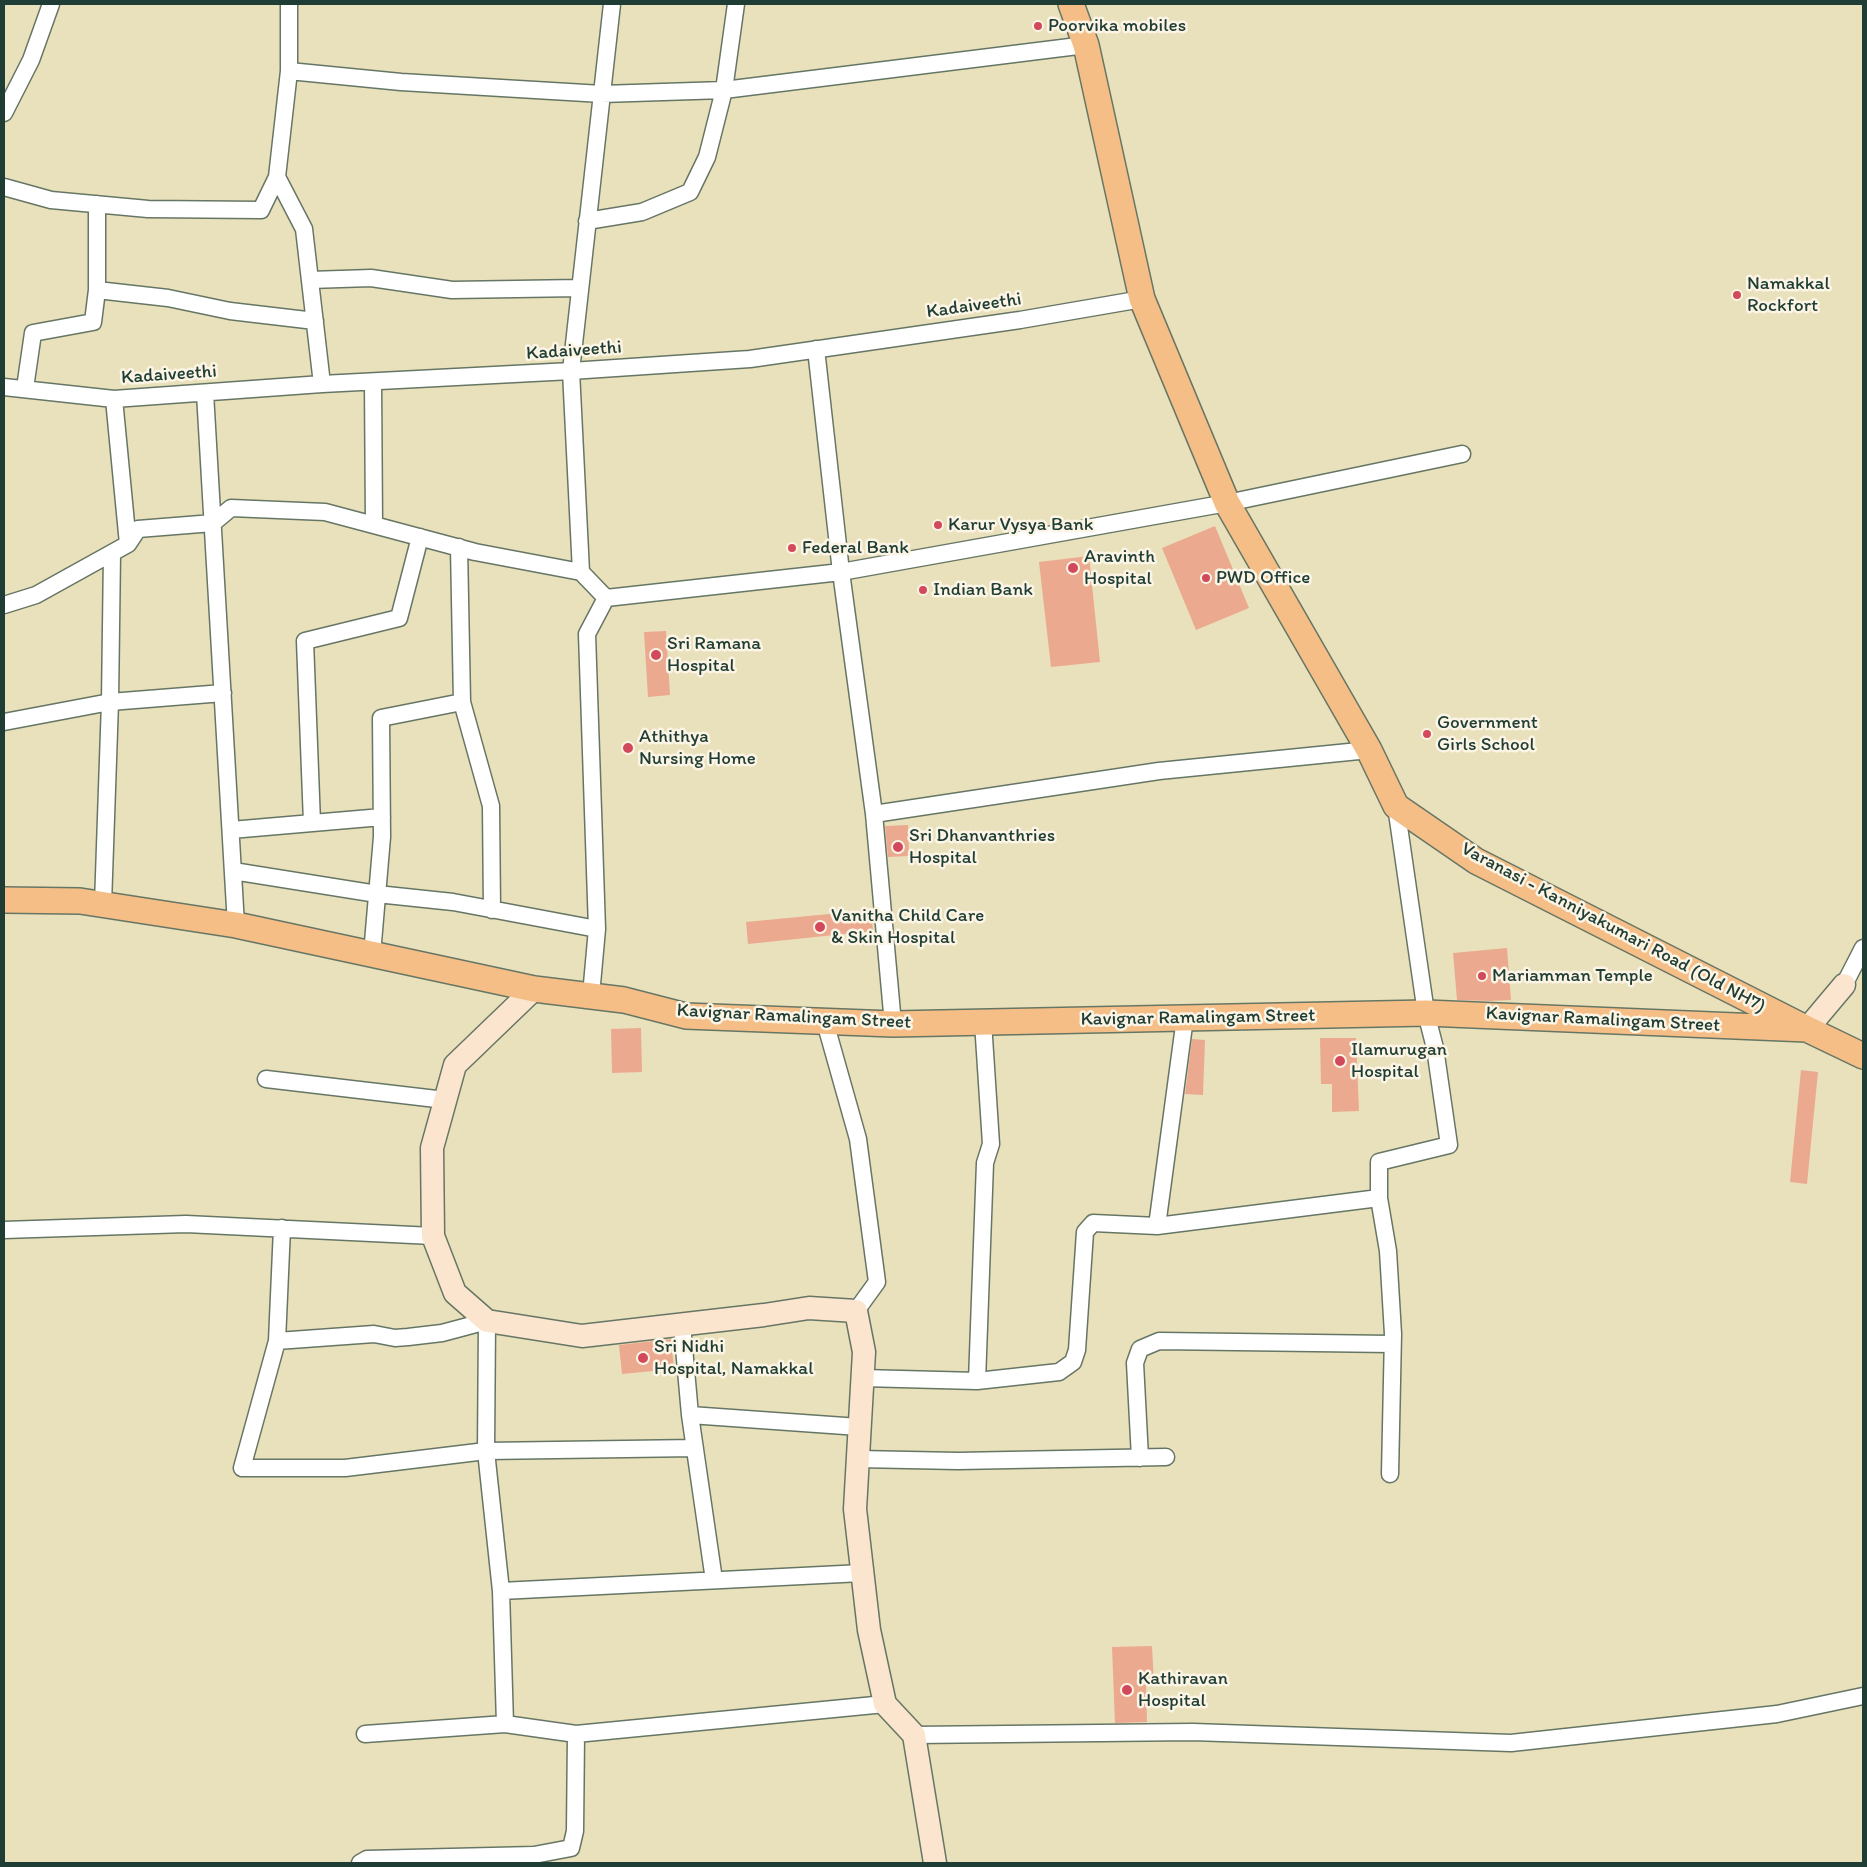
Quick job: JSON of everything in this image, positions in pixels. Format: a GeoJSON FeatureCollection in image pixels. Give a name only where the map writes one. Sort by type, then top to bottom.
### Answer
{"type":"FeatureCollection","features":[{"type":"Feature","properties":{"kind":"main road"},"geometry":{"type":"LineString","coordinates":[[1071,4],[1086,45],[1142,299],[1227,503],[1369,750],[1396,806]]}},
{"type":"Feature","properties":{"kind":"main road","name":"Varanasi - Kanniyakumari Road (Old NH7)"},"geometry":{"type":"LineString","coordinates":[[1396,806],[1476,860],[1863,1056]]}},
{"type":"Feature","properties":{"kind":"main road","name":"Kavignar Ramalingam Street"},"geometry":{"type":"LineString","coordinates":[[4,900],[80,901],[236,925],[534,989],[624,1000],[686,1016],[892,1024],[1426,1013],[1807,1029]]}},
{"type":"Feature","properties":{"kind":"street"},"geometry":{"type":"LineString","coordinates":[[4,113],[31,60],[51,4]]}},
{"type":"Feature","properties":{"kind":"street"},"geometry":{"type":"LineString","coordinates":[[4,187],[51,200],[148,209],[261,210],[276,177],[288,70],[289,4]]}},
{"type":"Feature","properties":{"kind":"street"},"geometry":{"type":"LineString","coordinates":[[581,572],[571,372],[612,4]]}},
{"type":"Feature","properties":{"kind":"street"},"geometry":{"type":"LineString","coordinates":[[587,221],[642,212],[690,192],[707,157],[724,90],[736,4]]}},
{"type":"Feature","properties":{"kind":"street"},"geometry":{"type":"LineString","coordinates":[[288,70],[401,82],[602,94],[724,90],[1086,45]]}},
{"type":"Feature","properties":{"kind":"street"},"geometry":{"type":"LineString","coordinates":[[276,177],[304,229],[322,384]]}},
{"type":"Feature","properties":{"kind":"street"},"geometry":{"type":"LineString","coordinates":[[25,388],[33,333],[93,322],[97,290],[97,204]]}},
{"type":"Feature","properties":{"kind":"street"},"geometry":{"type":"LineString","coordinates":[[310,280],[371,278],[452,290],[580,288]]}},
{"type":"Feature","properties":{"kind":"street"},"geometry":{"type":"LineString","coordinates":[[97,290],[168,298],[230,311],[315,321]]}},
{"type":"Feature","properties":{"kind":"street","name":"Kadaiveethi"},"geometry":{"type":"LineString","coordinates":[[4,387],[114,399],[322,384],[571,372],[750,359],[1020,320],[1142,299]]}},
{"type":"Feature","properties":{"kind":"street"},"geometry":{"type":"LineString","coordinates":[[816,349],[841,572],[874,814],[892,1024]]}},
{"type":"Feature","properties":{"kind":"street"},"geometry":{"type":"LineString","coordinates":[[373,382],[374,525]]}},
{"type":"Feature","properties":{"kind":"street"},"geometry":{"type":"LineString","coordinates":[[205,393],[236,925]]}},
{"type":"Feature","properties":{"kind":"street"},"geometry":{"type":"LineString","coordinates":[[114,399],[128,544]]}},
{"type":"Feature","properties":{"kind":"street"},"geometry":{"type":"LineString","coordinates":[[606,598],[841,572],[1227,503],[1462,454]]}},
{"type":"Feature","properties":{"kind":"street"},"geometry":{"type":"LineString","coordinates":[[4,605],[36,595],[128,544],[138,529],[213,523],[231,508],[325,512],[458,547],[581,572],[606,598]]}},
{"type":"Feature","properties":{"kind":"street"},"geometry":{"type":"LineString","coordinates":[[312,823],[305,641],[400,618],[420,537]]}},
{"type":"Feature","properties":{"kind":"street"},"geometry":{"type":"LineString","coordinates":[[458,547],[462,702],[491,806],[492,910]]}},
{"type":"Feature","properties":{"kind":"street"},"geometry":{"type":"LineString","coordinates":[[103,904],[110,702],[112,553]]}},
{"type":"Feature","properties":{"kind":"street"},"geometry":{"type":"LineString","coordinates":[[591,995],[597,929],[587,634],[606,598]]}},
{"type":"Feature","properties":{"kind":"street"},"geometry":{"type":"LineString","coordinates":[[4,722],[110,702],[223,693]]}},
{"type":"Feature","properties":{"kind":"street"},"geometry":{"type":"LineString","coordinates":[[372,954],[382,837],[381,718],[462,702]]}},
{"type":"Feature","properties":{"kind":"street"},"geometry":{"type":"LineString","coordinates":[[874,814],[1159,771],[1369,750]]}},
{"type":"Feature","properties":{"kind":"street"},"geometry":{"type":"LineString","coordinates":[[1390,1474],[1392,1344],[1388,1251],[1379,1198],[1379,1162],[1449,1145],[1434,1048],[1426,1013],[1396,806]]}},
{"type":"Feature","properties":{"kind":"street"},"geometry":{"type":"LineString","coordinates":[[231,830],[382,817]]}},
{"type":"Feature","properties":{"kind":"street"},"geometry":{"type":"LineString","coordinates":[[233,871],[377,894],[453,902],[597,929]]}},
{"type":"Feature","properties":{"kind":"street"},"geometry":{"type":"LineString","coordinates":[[1807,1029],[1844,985],[1863,948]]}},
{"type":"Feature","properties":{"kind":"street"},"geometry":{"type":"LineString","coordinates":[[505,1724],[501,1591],[486,1451],[487,1321],[455,1293],[433,1236],[432,1148],[455,1065],[534,989]]}},
{"type":"Feature","properties":{"kind":"street"},"geometry":{"type":"LineString","coordinates":[[1156,1226],[1185,1018]]}},
{"type":"Feature","properties":{"kind":"street"},"geometry":{"type":"LineString","coordinates":[[825,1022],[858,1139],[877,1282],[856,1311],[864,1352],[855,1509],[869,1630],[886,1704],[914,1734],[935,1863]]}},
{"type":"Feature","properties":{"kind":"street"},"geometry":{"type":"LineString","coordinates":[[977,1381],[985,1163],[991,1144],[982,1022]]}},
{"type":"Feature","properties":{"kind":"street"},"geometry":{"type":"LineString","coordinates":[[266,1079],[445,1100]]}},
{"type":"Feature","properties":{"kind":"street"},"geometry":{"type":"LineString","coordinates":[[862,1378],[977,1381],[1059,1372],[1073,1362],[1077,1350],[1085,1232],[1093,1223],[1156,1226],[1379,1198]]}},
{"type":"Feature","properties":{"kind":"street"},"geometry":{"type":"LineString","coordinates":[[4,1230],[186,1224],[433,1236]]}},
{"type":"Feature","properties":{"kind":"street"},"geometry":{"type":"LineString","coordinates":[[282,1228],[277,1341],[242,1468],[345,1468],[486,1451],[695,1448]]}},
{"type":"Feature","properties":{"kind":"street"},"geometry":{"type":"LineString","coordinates":[[277,1341],[374,1334],[395,1338],[408,1337],[442,1333],[487,1321],[582,1336],[808,1308],[856,1311]]}},
{"type":"Feature","properties":{"kind":"street"},"geometry":{"type":"LineString","coordinates":[[682,1325],[690,1415],[714,1580]]}},
{"type":"Feature","properties":{"kind":"street"},"geometry":{"type":"LineString","coordinates":[[1140,1458],[1135,1363],[1140,1349],[1159,1342],[1392,1344]]}},
{"type":"Feature","properties":{"kind":"street"},"geometry":{"type":"LineString","coordinates":[[690,1415],[859,1426]]}},
{"type":"Feature","properties":{"kind":"street"},"geometry":{"type":"LineString","coordinates":[[858,1459],[958,1461],[1166,1457]]}},
{"type":"Feature","properties":{"kind":"street"},"geometry":{"type":"LineString","coordinates":[[501,1591],[862,1573]]}},
{"type":"Feature","properties":{"kind":"street"},"geometry":{"type":"LineString","coordinates":[[914,1734],[1193,1732],[1511,1743],[1777,1714],[1863,1696]]}},
{"type":"Feature","properties":{"kind":"street"},"geometry":{"type":"LineString","coordinates":[[365,1734],[505,1724],[576,1734],[886,1704]]}},
{"type":"Feature","properties":{"kind":"street"},"geometry":{"type":"LineString","coordinates":[[360,1863],[367,1859],[534,1855],[571,1848],[575,1830],[576,1734]]}},
{"type":"Feature","properties":{"kind":"building","name":"PWD Office"},"geometry":{"type":"Polygon","coordinates":[[[1215,526],[1249,608],[1196,630],[1162,548],[1215,526]]]}},
{"type":"Feature","properties":{"kind":"building"},"geometry":{"type":"Polygon","coordinates":[[[1089,556],[1100,662],[1051,667],[1039,562],[1089,556]]]}},
{"type":"Feature","properties":{"kind":"building"},"geometry":{"type":"Polygon","coordinates":[[[666,631],[670,695],[648,697],[644,632],[666,631]]]}},
{"type":"Feature","properties":{"kind":"building"},"geometry":{"type":"Polygon","coordinates":[[[908,825],[909,856],[888,857],[885,826],[908,825]]]}},
{"type":"Feature","properties":{"kind":"building"},"geometry":{"type":"Polygon","coordinates":[[[871,910],[873,931],[748,944],[746,922],[871,910]]]}},
{"type":"Feature","properties":{"kind":"building","name":"Mariamman Temple"},"geometry":{"type":"Polygon","coordinates":[[[1507,948],[1511,1000],[1457,1000],[1453,953],[1507,948]]]}},
{"type":"Feature","properties":{"kind":"building"},"geometry":{"type":"Polygon","coordinates":[[[641,1028],[642,1072],[612,1073],[611,1029],[641,1028]]]}},
{"type":"Feature","properties":{"kind":"building"},"geometry":{"type":"Polygon","coordinates":[[[1320,1038],[1356,1038],[1359,1111],[1332,1112],[1332,1084],[1321,1084],[1320,1038]]]}},
{"type":"Feature","properties":{"kind":"building"},"geometry":{"type":"Polygon","coordinates":[[[1192,1039],[1205,1040],[1203,1095],[1185,1094],[1192,1039]]]}},
{"type":"Feature","properties":{"kind":"building"},"geometry":{"type":"Polygon","coordinates":[[[1801,1070],[1818,1072],[1807,1184],[1790,1182],[1801,1070]]]}},
{"type":"Feature","properties":{"kind":"building"},"geometry":{"type":"Polygon","coordinates":[[[671,1339],[674,1369],[622,1374],[619,1345],[671,1339]]]}},
{"type":"Feature","properties":{"kind":"building"},"geometry":{"type":"Polygon","coordinates":[[[1152,1646],[1154,1684],[1146,1684],[1147,1722],[1115,1723],[1112,1647],[1152,1646]]]}},
{"type":"Feature","properties":{"kind":"place","name":"Poorvika mobiles"},"geometry":{"type":"Point","coordinates":[1038,26]}},
{"type":"Feature","properties":{"kind":"place","name":"Namakkal Rockfort"},"geometry":{"type":"Point","coordinates":[1737,295]}},
{"type":"Feature","properties":{"kind":"place","name":"Karur Vysya Bank"},"geometry":{"type":"Point","coordinates":[938,525]}},
{"type":"Feature","properties":{"kind":"place","name":"Federal Bank"},"geometry":{"type":"Point","coordinates":[792,548]}},
{"type":"Feature","properties":{"kind":"place","name":"Aravinth Hospital"},"geometry":{"type":"Point","coordinates":[1073,568]}},
{"type":"Feature","properties":{"kind":"place","name":"PWD Office"},"geometry":{"type":"Point","coordinates":[1206,578]}},
{"type":"Feature","properties":{"kind":"place","name":"Indian Bank"},"geometry":{"type":"Point","coordinates":[923,590]}},
{"type":"Feature","properties":{"kind":"place","name":"Sri Ramana Hospital"},"geometry":{"type":"Point","coordinates":[656,655]}},
{"type":"Feature","properties":{"kind":"place","name":"Government Girls School"},"geometry":{"type":"Point","coordinates":[1427,734]}},
{"type":"Feature","properties":{"kind":"place","name":"Athithya Nursing Home"},"geometry":{"type":"Point","coordinates":[628,748]}},
{"type":"Feature","properties":{"kind":"place","name":"Sri Dhanvanthries Hospital"},"geometry":{"type":"Point","coordinates":[898,847]}},
{"type":"Feature","properties":{"kind":"place","name":"Vanitha Child Care & Skin Hospital"},"geometry":{"type":"Point","coordinates":[820,927]}},
{"type":"Feature","properties":{"kind":"place","name":"Mariamman Temple"},"geometry":{"type":"Point","coordinates":[1482,976]}},
{"type":"Feature","properties":{"kind":"place","name":"Ilamurugan Hospital"},"geometry":{"type":"Point","coordinates":[1340,1061]}},
{"type":"Feature","properties":{"kind":"place","name":"Sri Nidhi Hospital, Namakkal"},"geometry":{"type":"Point","coordinates":[643,1358]}},
{"type":"Feature","properties":{"kind":"place","name":"Kathiravan Hospital"},"geometry":{"type":"Point","coordinates":[1127,1690]}}]}
